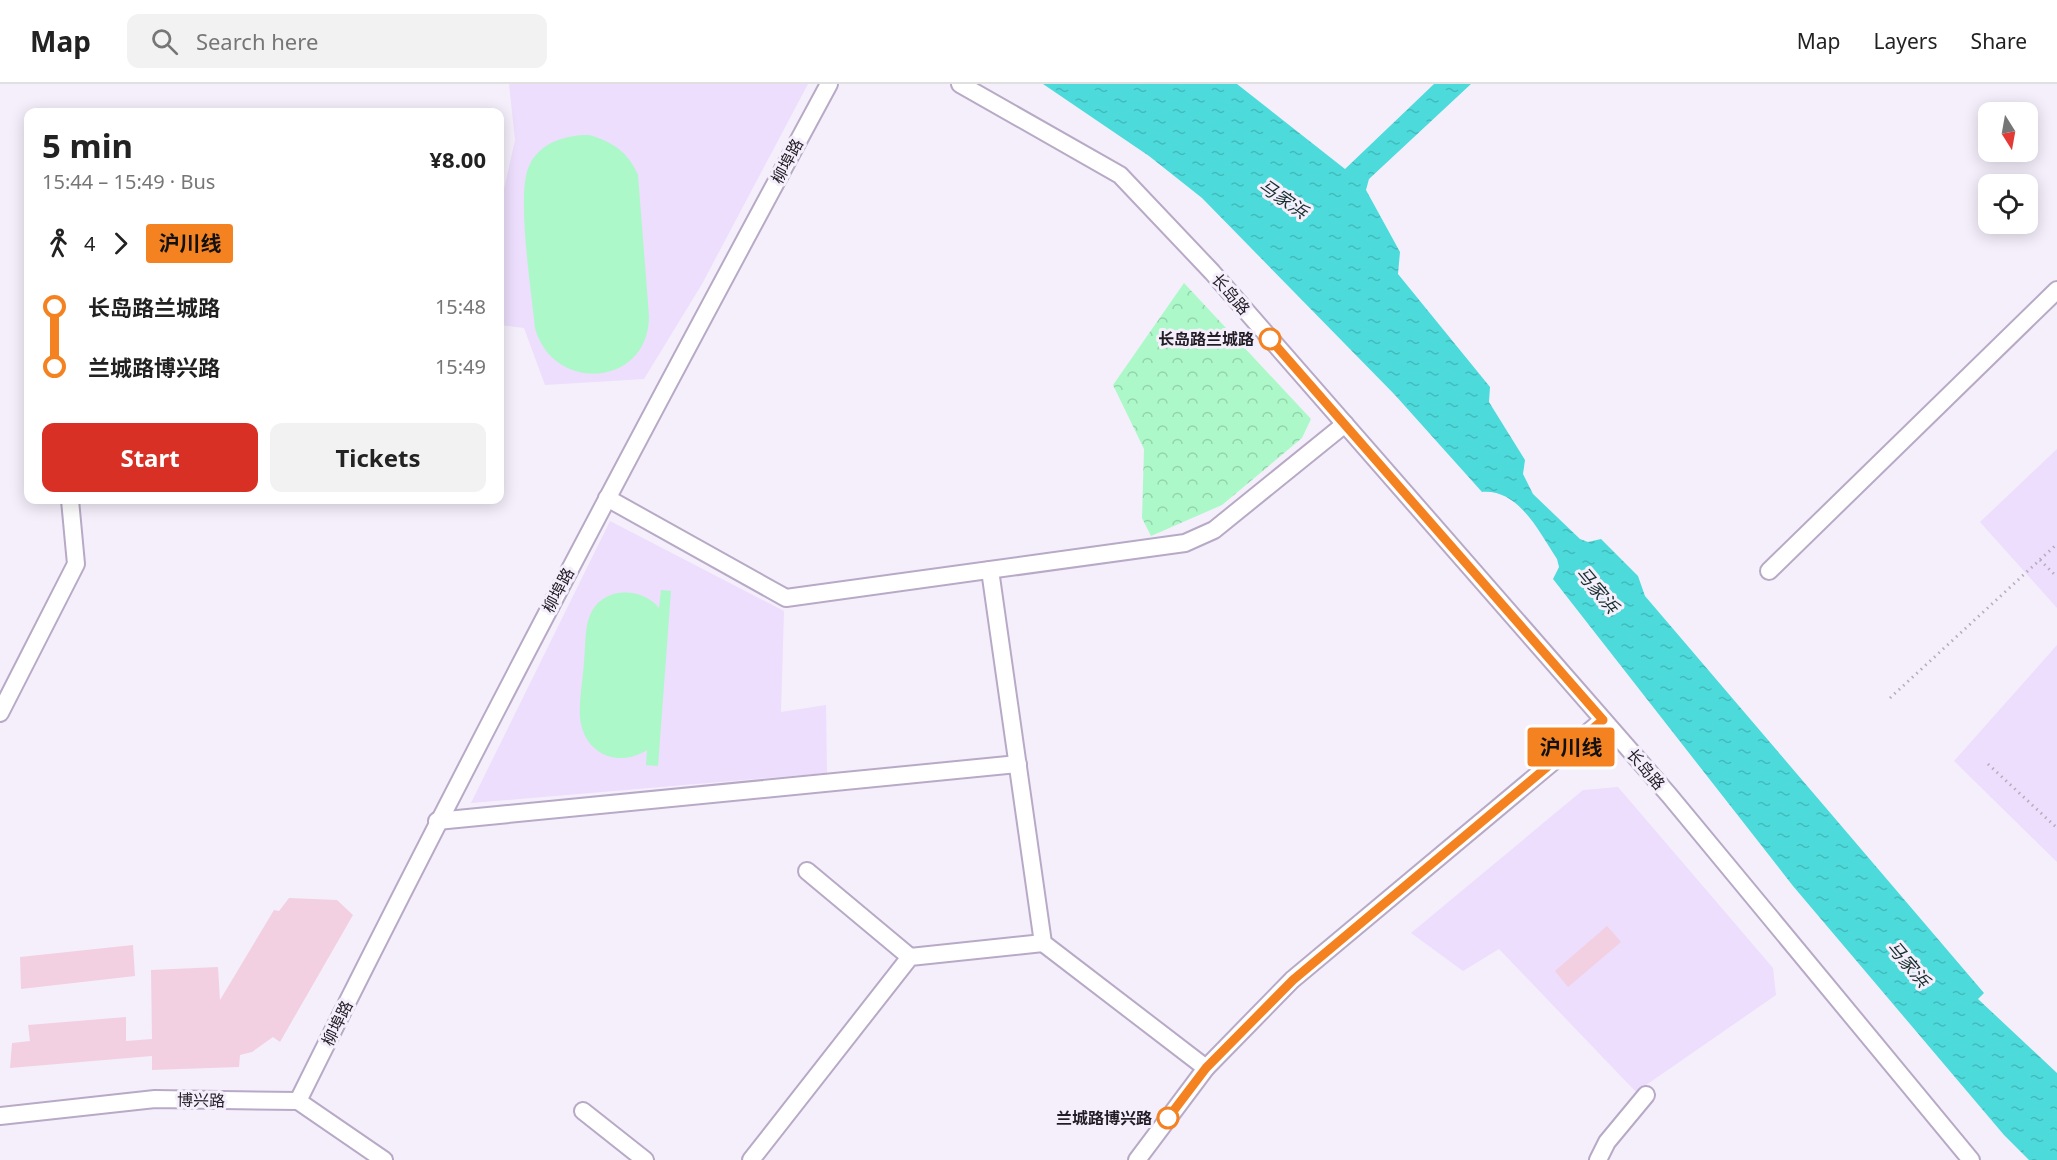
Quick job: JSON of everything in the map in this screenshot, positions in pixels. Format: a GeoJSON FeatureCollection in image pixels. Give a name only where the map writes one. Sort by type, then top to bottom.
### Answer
{"type":"FeatureCollection","features":[{"type":"Feature","properties":{"kind":"street","name":"柳埠路"},"geometry":{"type":"LineString","coordinates":[[298,1101],[437,821],[829,84]]}},
{"type":"Feature","properties":{"kind":"street","name":"长岛路"},"geometry":{"type":"LineString","coordinates":[[960,84],[1120,176],[1212,272],[1603,720],[1971,1160]]}},
{"type":"Feature","properties":{"kind":"street"},"geometry":{"type":"LineString","coordinates":[[1769,571],[2057,290]]}},
{"type":"Feature","properties":{"kind":"street"},"geometry":{"type":"LineString","coordinates":[[607,498],[786,598],[1185,543],[1214,530],[1345,424]]}},
{"type":"Feature","properties":{"kind":"street"},"geometry":{"type":"LineString","coordinates":[[0,713],[76,564],[70,504]]}},
{"type":"Feature","properties":{"kind":"street"},"geometry":{"type":"LineString","coordinates":[[990,570],[1043,943]]}},
{"type":"Feature","properties":{"kind":"street"},"geometry":{"type":"LineString","coordinates":[[1137,1160],[1206,1068],[1293,980],[1603,720]]}},
{"type":"Feature","properties":{"kind":"street"},"geometry":{"type":"LineString","coordinates":[[437,821],[1018,764]]}},
{"type":"Feature","properties":{"kind":"street"},"geometry":{"type":"LineString","coordinates":[[807,872],[910,957],[1043,943],[1206,1068]]}},
{"type":"Feature","properties":{"kind":"street"},"geometry":{"type":"LineString","coordinates":[[751,1160],[910,957]]}},
{"type":"Feature","properties":{"kind":"street"},"geometry":{"type":"LineString","coordinates":[[1598,1160],[1607,1142],[1646,1095]]}},
{"type":"Feature","properties":{"kind":"street","name":"博兴路"},"geometry":{"type":"LineString","coordinates":[[0,1116],[156,1099],[298,1101]]}},
{"type":"Feature","properties":{"kind":"street"},"geometry":{"type":"LineString","coordinates":[[298,1101],[384,1160]]}},
{"type":"Feature","properties":{"kind":"street"},"geometry":{"type":"LineString","coordinates":[[583,1112],[645,1160]]}},
{"type":"Feature","properties":{"kind":"path"},"geometry":{"type":"LineString","coordinates":[[1890,698],[2057,544]]}},
{"type":"Feature","properties":{"kind":"path"},"geometry":{"type":"LineString","coordinates":[[2040,560],[2057,577]]}},
{"type":"Feature","properties":{"kind":"path"},"geometry":{"type":"LineString","coordinates":[[1988,764],[2057,828]]}},
{"type":"Feature","properties":{"kind":"shaded area"},"geometry":{"type":"Polygon","coordinates":[[[509,84],[808,84],[702,284],[644,379],[545,385],[524,328],[504,326],[504,189],[515,140],[509,84]]]}},
{"type":"Feature","properties":{"kind":"shaded area"},"geometry":{"type":"Polygon","coordinates":[[[2057,449],[2057,608],[1980,522],[2057,449]]]}},
{"type":"Feature","properties":{"kind":"shaded area"},"geometry":{"type":"Polygon","coordinates":[[[610,521],[784,611],[781,712],[826,705],[827,773],[471,803],[610,521]]]}},
{"type":"Feature","properties":{"kind":"shaded area"},"geometry":{"type":"Polygon","coordinates":[[[2057,645],[2057,862],[1954,761],[2057,645]]]}},
{"type":"Feature","properties":{"kind":"shaded area"},"geometry":{"type":"Polygon","coordinates":[[[1618,787],[1773,968],[1776,995],[1636,1092],[1499,949],[1463,971],[1411,933],[1583,790],[1618,787]]]}},
{"type":"Feature","properties":{"kind":"green space"},"geometry":{"type":"Polygon","coordinates":[[[589,135],[619,149],[630,160],[638,175],[649,316],[645,340],[634,357],[618,368],[599,373],[579,372],[560,364],[545,349],[535,328],[524,218],[526,177],[535,156],[555,141],[572,136],[589,135]]]}},
{"type":"Feature","properties":{"kind":"green space"},"geometry":{"type":"Polygon","coordinates":[[[1184,283],[1311,419],[1302,438],[1222,505],[1151,536],[1142,518],[1144,449],[1113,385],[1184,283]]]}},
{"type":"Feature","properties":{"kind":"green space"},"geometry":{"type":"Polygon","coordinates":[[[661,590],[671,591],[658,766],[646,765],[647,750],[636,756],[624,758],[603,754],[588,740],[583,730],[580,710],[586,629],[592,611],[606,597],[625,593],[644,597],[659,608],[661,590]]]}},
{"type":"Feature","properties":{"kind":"water","name":"马家浜"},"geometry":{"type":"Polygon","coordinates":[[[1043,84],[1237,84],[1345,169],[1434,84],[1471,84],[1369,179],[1366,190],[1400,252],[1398,274],[1490,387],[1489,402],[1525,460],[1523,474],[1533,494],[1580,539],[1588,542],[1601,539],[1638,576],[1645,596],[1984,993],[1978,999],[2057,1073],[2057,1160],[2029,1160],[2004,1135],[1793,886],[1553,579],[1559,567],[1557,559],[1527,514],[1507,497],[1482,492],[1395,395],[1202,198],[1149,156],[1043,84]]]}},
{"type":"Feature","properties":{"kind":"building"},"geometry":{"type":"Polygon","coordinates":[[[289,898],[337,900],[353,915],[280,1042],[273,1037],[252,1052],[240,1055],[239,1067],[152,1070],[152,1056],[10,1068],[12,1043],[30,1041],[28,1025],[126,1017],[126,1041],[152,1039],[151,970],[218,967],[220,1000],[274,910],[279,911],[289,898]]]}},
{"type":"Feature","properties":{"kind":"building"},"geometry":{"type":"Polygon","coordinates":[[[1607,926],[1621,942],[1568,987],[1555,971],[1607,926]]]}},
{"type":"Feature","properties":{"kind":"building"},"geometry":{"type":"Polygon","coordinates":[[[133,945],[135,976],[21,989],[20,957],[133,945]]]}},
{"type":"Feature","properties":{"kind":"bus line","name":"沪川线"},"geometry":{"type":"LineString","coordinates":[[1168,1118],[1206,1068],[1293,980],[1603,720],[1270,339]]}},
{"type":"Feature","properties":{"kind":"place","name":"长岛路兰城路"},"geometry":{"type":"Point","coordinates":[1270,339]}},
{"type":"Feature","properties":{"kind":"place","name":"兰城路博兴路"},"geometry":{"type":"Point","coordinates":[1168,1118]}}]}
